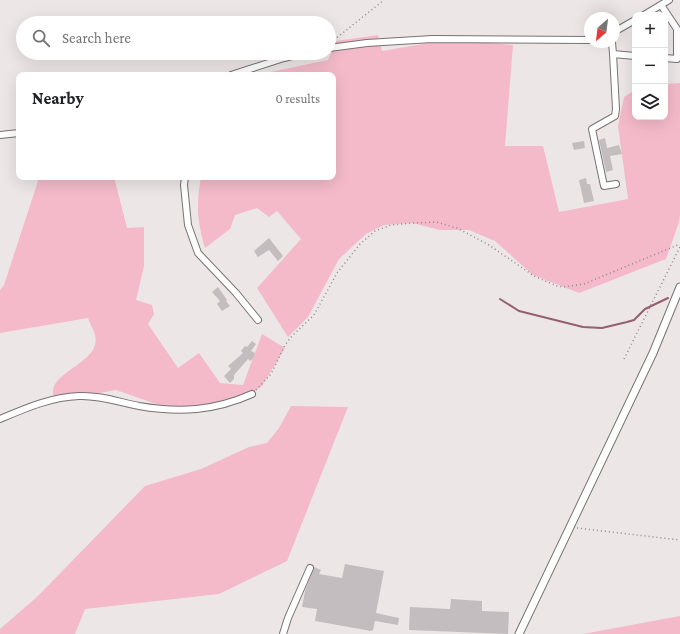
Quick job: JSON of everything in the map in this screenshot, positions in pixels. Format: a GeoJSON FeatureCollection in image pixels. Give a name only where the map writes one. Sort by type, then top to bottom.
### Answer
{"type":"FeatureCollection","features":[{"type":"Feature","properties":{"kind":"street"},"geometry":{"type":"LineString","coordinates":[[649,12],[669,0]]}},
{"type":"Feature","properties":{"kind":"street"},"geometry":{"type":"LineString","coordinates":[[661,5],[677,29],[677,59],[668,58]]}},
{"type":"Feature","properties":{"kind":"street"},"geometry":{"type":"LineString","coordinates":[[620,29],[632,22]]}},
{"type":"Feature","properties":{"kind":"street"},"geometry":{"type":"LineString","coordinates":[[336,47],[367,43],[432,39],[584,40]]}},
{"type":"Feature","properties":{"kind":"street"},"geometry":{"type":"LineString","coordinates":[[612,48],[616,109],[615,116],[592,129],[604,186],[616,184]]}},
{"type":"Feature","properties":{"kind":"street"},"geometry":{"type":"LineString","coordinates":[[613,54],[632,56]]}},
{"type":"Feature","properties":{"kind":"street"},"geometry":{"type":"LineString","coordinates":[[240,72],[278,60]]}},
{"type":"Feature","properties":{"kind":"street"},"geometry":{"type":"LineString","coordinates":[[0,135],[16,133]]}},
{"type":"Feature","properties":{"kind":"street"},"geometry":{"type":"LineString","coordinates":[[185,180],[188,225],[198,253],[236,293],[258,320]]}},
{"type":"Feature","properties":{"kind":"street"},"geometry":{"type":"LineString","coordinates":[[519,634],[653,353],[680,288]]}},
{"type":"Feature","properties":{"kind":"street"},"geometry":{"type":"LineString","coordinates":[[0,419],[35,404],[57,398],[80,396],[98,397],[163,409],[192,410],[215,407],[234,402],[252,394]]}},
{"type":"Feature","properties":{"kind":"street"},"geometry":{"type":"LineString","coordinates":[[283,634],[288,618],[310,568]]}},
{"type":"Feature","properties":{"kind":"path"},"geometry":{"type":"LineString","coordinates":[[336,38],[384,0]]}},
{"type":"Feature","properties":{"kind":"path"},"geometry":{"type":"LineString","coordinates":[[252,394],[272,374],[285,345],[292,336],[314,315],[338,273],[360,244],[375,231],[391,225],[436,222],[457,228],[489,245],[534,276],[557,286],[564,287],[584,284],[680,246]]}},
{"type":"Feature","properties":{"kind":"path"},"geometry":{"type":"LineString","coordinates":[[624,359],[680,246]]}},
{"type":"Feature","properties":{"kind":"path"},"geometry":{"type":"LineString","coordinates":[[570,527],[680,540]]}},
{"type":"Feature","properties":{"kind":"shaded area"},"geometry":{"type":"Polygon","coordinates":[[[378,35],[382,51],[452,39],[513,45],[505,146],[543,146],[559,212],[628,199],[618,126],[624,97],[632,92],[632,120],[668,120],[668,84],[680,83],[680,215],[666,259],[579,293],[533,275],[495,241],[469,230],[440,230],[412,223],[384,225],[366,234],[339,259],[308,317],[288,337],[257,288],[301,239],[277,211],[269,217],[257,208],[235,215],[230,229],[205,248],[198,213],[198,196],[201,180],[336,180],[336,72],[270,72],[328,60],[336,60],[336,41],[378,35]]]}},
{"type":"Feature","properties":{"kind":"shaded area"},"geometry":{"type":"Polygon","coordinates":[[[115,180],[127,228],[144,227],[144,266],[136,300],[152,305],[154,314],[148,324],[178,368],[199,353],[220,383],[243,385],[262,334],[285,348],[262,386],[246,397],[220,407],[182,413],[116,390],[61,400],[53,395],[54,387],[59,380],[87,357],[92,351],[95,343],[95,335],[88,318],[0,333],[0,290],[4,285],[38,181],[115,180]]]}},
{"type":"Feature","properties":{"kind":"shaded area"},"geometry":{"type":"Polygon","coordinates":[[[291,406],[348,407],[287,561],[219,594],[85,609],[75,634],[0,634],[0,629],[38,596],[145,486],[201,469],[249,447],[267,443],[279,428],[291,406]]]}},
{"type":"Feature","properties":{"kind":"shaded area"},"geometry":{"type":"Polygon","coordinates":[[[680,616],[680,634],[583,634],[680,616]]]}},
{"type":"Feature","properties":{"kind":"building"},"geometry":{"type":"Polygon","coordinates":[[[605,138],[607,148],[619,145],[622,154],[610,156],[613,170],[606,172],[599,140],[605,138]]]}},
{"type":"Feature","properties":{"kind":"building"},"geometry":{"type":"Polygon","coordinates":[[[584,141],[585,148],[574,150],[572,143],[584,141]]]}},
{"type":"Feature","properties":{"kind":"building"},"geometry":{"type":"Polygon","coordinates":[[[586,178],[587,184],[590,184],[594,201],[584,203],[579,180],[586,178]]]}},
{"type":"Feature","properties":{"kind":"building"},"geometry":{"type":"Polygon","coordinates":[[[269,238],[283,256],[278,261],[269,250],[258,257],[254,251],[269,238]]]}},
{"type":"Feature","properties":{"kind":"building"},"geometry":{"type":"Polygon","coordinates":[[[218,287],[230,306],[222,311],[217,304],[220,301],[212,292],[218,287]]]}},
{"type":"Feature","properties":{"kind":"building"},"geometry":{"type":"Polygon","coordinates":[[[252,341],[256,344],[251,351],[255,353],[253,359],[250,361],[248,359],[234,375],[234,379],[230,383],[224,376],[231,369],[228,366],[243,353],[241,351],[252,341]]]}},
{"type":"Feature","properties":{"kind":"building"},"geometry":{"type":"Polygon","coordinates":[[[345,564],[384,571],[376,613],[399,618],[398,625],[375,621],[373,630],[371,631],[315,621],[317,609],[302,607],[305,591],[314,567],[321,570],[319,574],[342,578],[345,564]]]}},
{"type":"Feature","properties":{"kind":"building"},"geometry":{"type":"Polygon","coordinates":[[[451,599],[482,601],[482,611],[509,612],[508,634],[409,630],[410,607],[450,609],[451,599]]]}},
{"type":"Feature","properties":{"kind":"waterway"},"geometry":{"type":"LineString","coordinates":[[500,299],[519,311],[583,327],[602,328],[634,320],[645,309],[668,298]]}}]}
